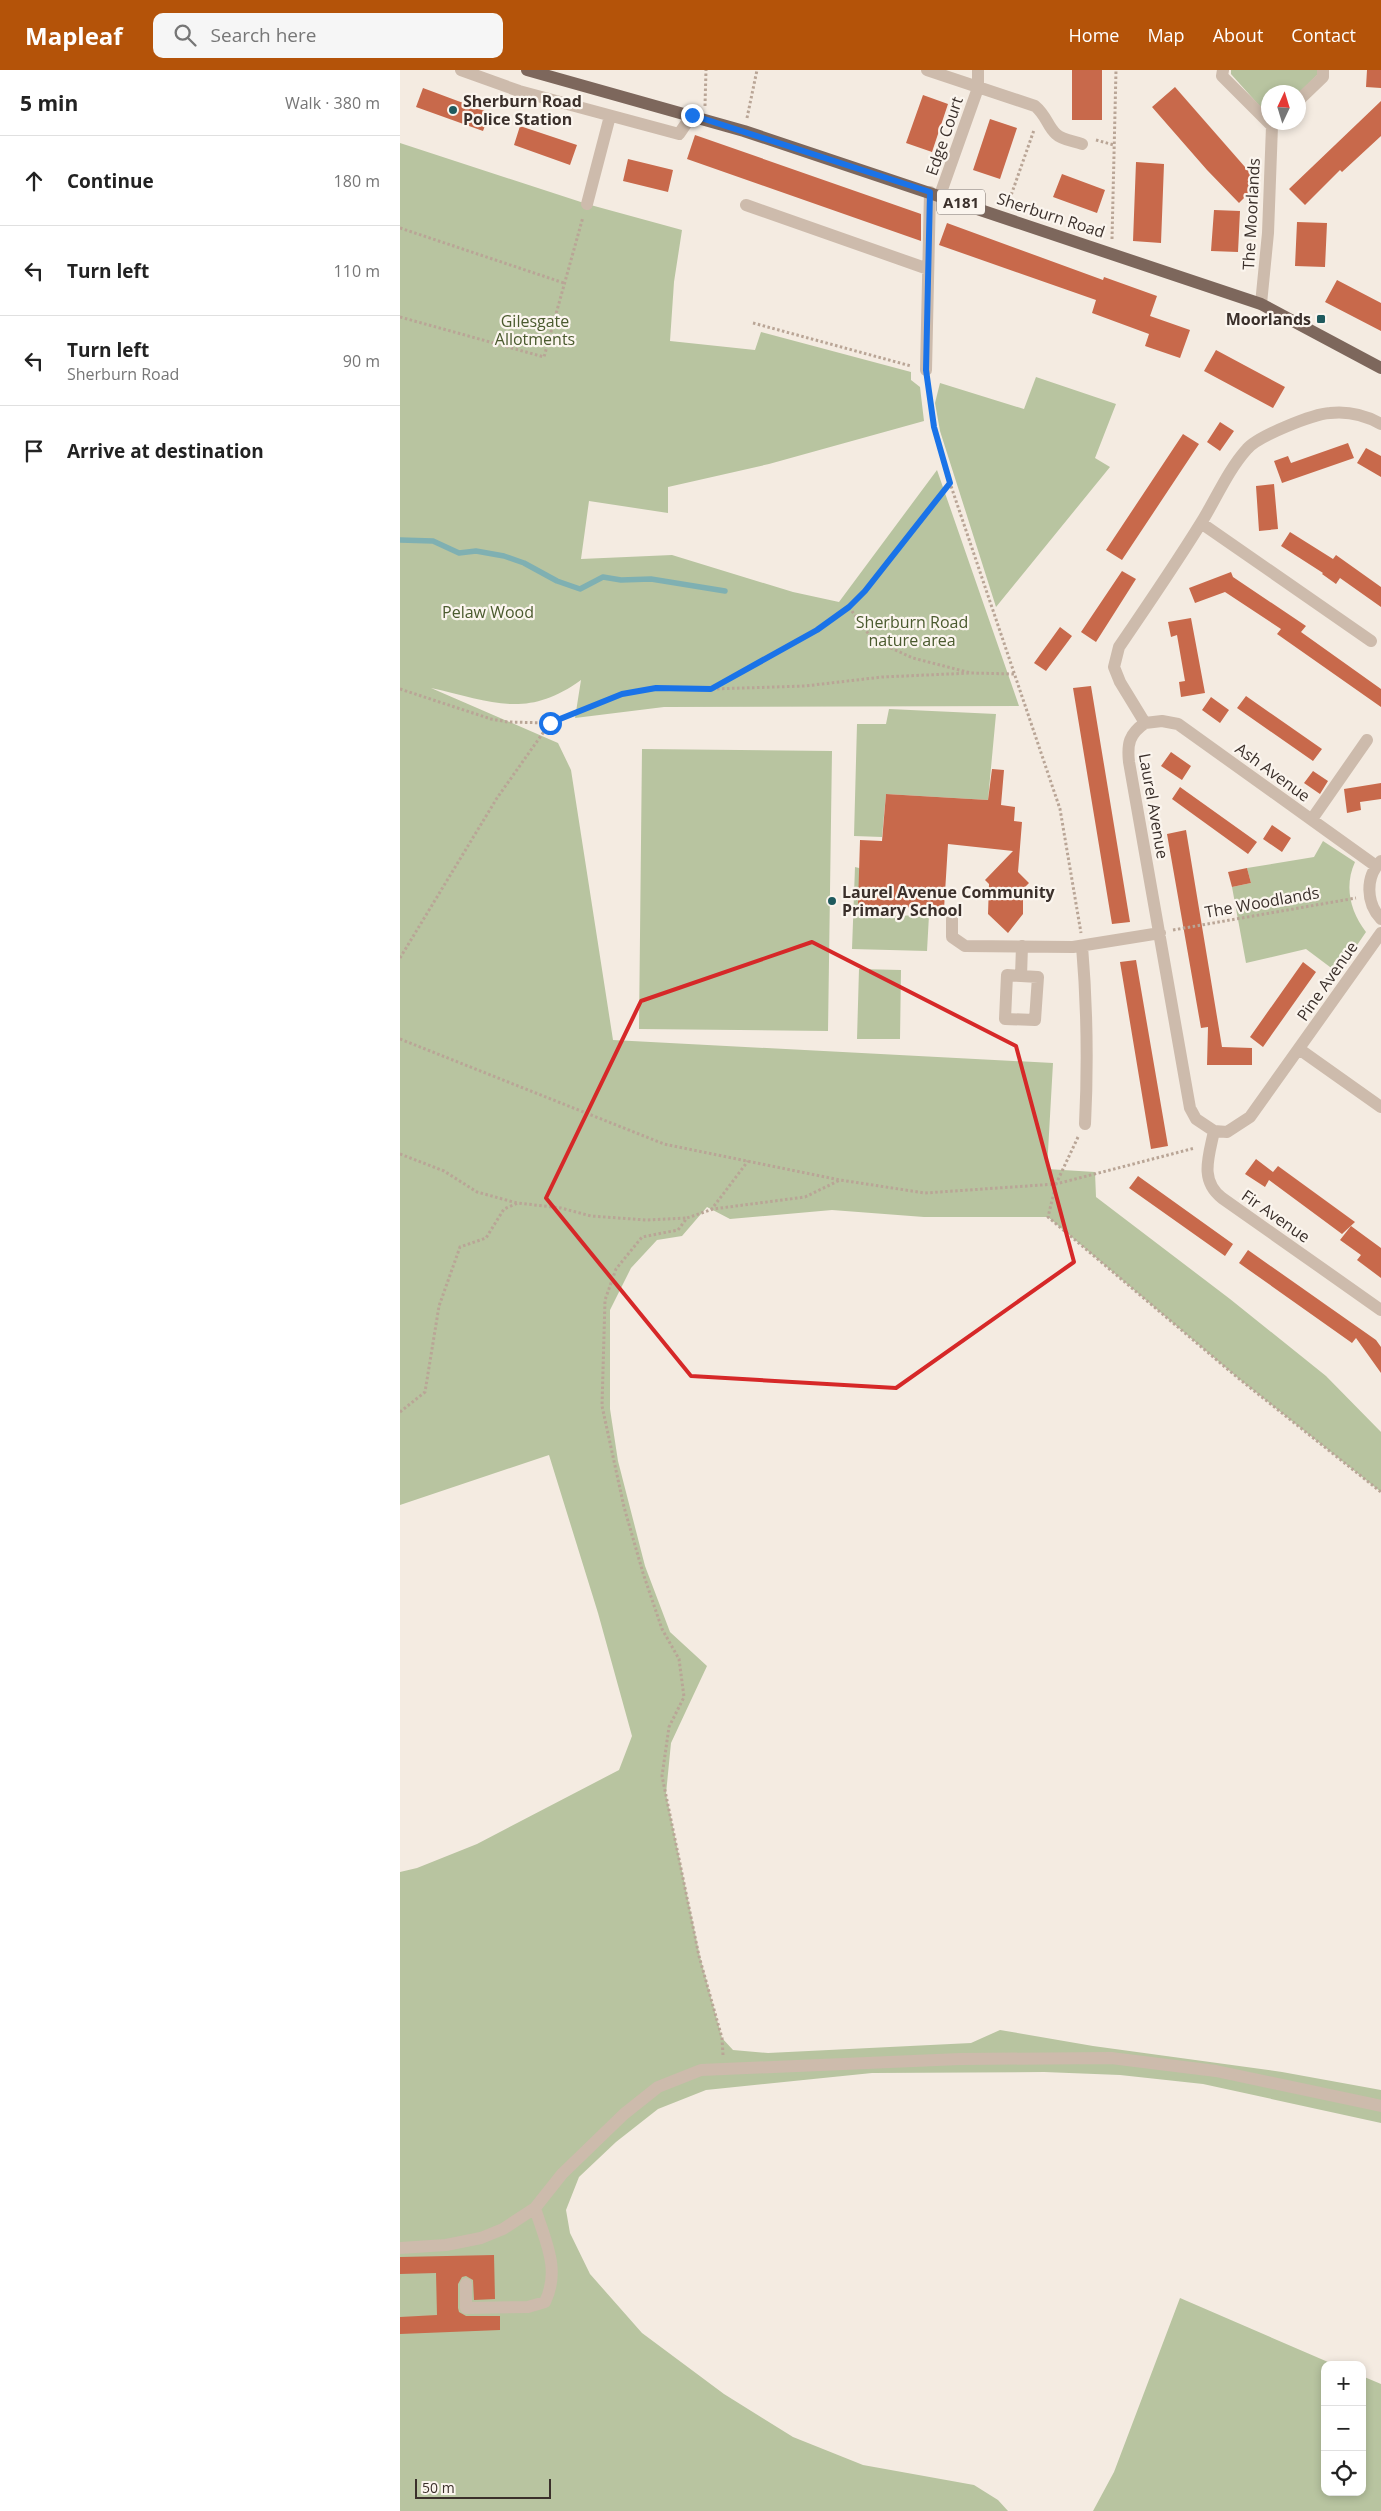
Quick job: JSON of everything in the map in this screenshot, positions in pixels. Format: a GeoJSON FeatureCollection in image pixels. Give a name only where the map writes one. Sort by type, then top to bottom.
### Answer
{"type":"FeatureCollection","features":[{"type":"Feature","properties":{"kind":"main road","name":"Sherburn Road"},"geometry":{"type":"LineString","coordinates":[[527,70],[744,130],[1261,304],[1381,368]]}},
{"type":"Feature","properties":{"kind":"street"},"geometry":{"type":"LineString","coordinates":[[461,70],[518,91],[679,134],[698,117]]}},
{"type":"Feature","properties":{"kind":"street","name":"Edge Court"},"geometry":{"type":"LineString","coordinates":[[927,70],[1035,106],[1041,110]]}},
{"type":"Feature","properties":{"kind":"street","name":"Edge Court"},"geometry":{"type":"LineString","coordinates":[[926,370],[928,269],[935,194],[978,88],[978,70]]}},
{"type":"Feature","properties":{"kind":"street","name":"The Moorlands"},"geometry":{"type":"LineString","coordinates":[[1223,70],[1222,76],[1261,112]]}},
{"type":"Feature","properties":{"kind":"street"},"geometry":{"type":"LineString","coordinates":[[1306,93],[1323,77],[1323,70]]}},
{"type":"Feature","properties":{"kind":"street"},"geometry":{"type":"LineString","coordinates":[[1041,110],[1058,136],[1082,144]]}},
{"type":"Feature","properties":{"kind":"street"},"geometry":{"type":"LineString","coordinates":[[587,204],[610,116]]}},
{"type":"Feature","properties":{"kind":"street","name":"The Moorlands"},"geometry":{"type":"LineString","coordinates":[[1261,304],[1268,233],[1274,130]]}},
{"type":"Feature","properties":{"kind":"street"},"geometry":{"type":"LineString","coordinates":[[746,205],[928,269]]}},
{"type":"Feature","properties":{"kind":"street"},"geometry":{"type":"LineString","coordinates":[[1146,723],[1120,682],[1114,667],[1119,647],[1202,523],[1232,470],[1247,448],[1274,432],[1328,412],[1352,413],[1381,424]]}},
{"type":"Feature","properties":{"kind":"street"},"geometry":{"type":"LineString","coordinates":[[1202,523],[1371,641]]}},
{"type":"Feature","properties":{"kind":"street","name":"Ash Avenue"},"geometry":{"type":"LineString","coordinates":[[1146,723],[1162,720],[1178,724],[1312,820],[1379,863],[1370,880],[1369,896]]}},
{"type":"Feature","properties":{"kind":"street","name":"Laurel Avenue"},"geometry":{"type":"LineString","coordinates":[[1146,723],[1134,730],[1127,748],[1190,1108],[1196,1119],[1209,1129]]}},
{"type":"Feature","properties":{"kind":"street"},"geometry":{"type":"LineString","coordinates":[[1312,820],[1367,740]]}},
{"type":"Feature","properties":{"kind":"street"},"geometry":{"type":"LineString","coordinates":[[1369,896],[1376,913],[1381,919]]}},
{"type":"Feature","properties":{"kind":"street"},"geometry":{"type":"LineString","coordinates":[[952,918],[952,937],[965,946],[1082,946],[1160,932]]}},
{"type":"Feature","properties":{"kind":"street","name":"Pine Avenue"},"geometry":{"type":"LineString","coordinates":[[1209,1129],[1227,1132],[1238,1127],[1250,1117],[1381,933]]}},
{"type":"Feature","properties":{"kind":"street"},"geometry":{"type":"LineString","coordinates":[[1021,976],[1022,946]]}},
{"type":"Feature","properties":{"kind":"street"},"geometry":{"type":"LineString","coordinates":[[1082,946],[1086,994],[1088,1064],[1085,1124]]}},
{"type":"Feature","properties":{"kind":"street"},"geometry":{"type":"LineString","coordinates":[[1299,1049],[1381,1106]]}},
{"type":"Feature","properties":{"kind":"street","name":"Fir Avenue"},"geometry":{"type":"LineString","coordinates":[[1209,1129],[1211,1145],[1207,1168],[1208,1182],[1212,1190],[1381,1310]]}},
{"type":"Feature","properties":{"kind":"street"},"geometry":{"type":"LineString","coordinates":[[400,2248],[446,2245],[481,2238],[503,2229],[535,2208],[562,2174],[624,2114],[658,2087],[701,2070],[976,2058],[1111,2058],[1216,2070],[1381,2106]]}},
{"type":"Feature","properties":{"kind":"street"},"geometry":{"type":"LineString","coordinates":[[466,2284],[466,2308],[528,2307],[545,2302],[551,2290],[554,2268],[535,2208]]}},
{"type":"Feature","properties":{"kind":"path"},"geometry":{"type":"LineString","coordinates":[[698,117],[706,70]]}},
{"type":"Feature","properties":{"kind":"path"},"geometry":{"type":"LineString","coordinates":[[744,130],[757,70]]}},
{"type":"Feature","properties":{"kind":"path"},"geometry":{"type":"LineString","coordinates":[[1111,252],[1116,70]]}},
{"type":"Feature","properties":{"kind":"path"},"geometry":{"type":"LineString","coordinates":[[1004,216],[1041,110]]}},
{"type":"Feature","properties":{"kind":"path"},"geometry":{"type":"LineString","coordinates":[[400,317],[544,357],[587,204]]}},
{"type":"Feature","properties":{"kind":"path"},"geometry":{"type":"LineString","coordinates":[[400,228],[564,283]]}},
{"type":"Feature","properties":{"kind":"path"},"geometry":{"type":"LineString","coordinates":[[753,323],[926,370],[934,427],[950,483],[1060,809],[1082,946]]}},
{"type":"Feature","properties":{"kind":"path"},"geometry":{"type":"LineString","coordinates":[[711,689],[817,630],[849,607],[865,591],[950,483]]}},
{"type":"Feature","properties":{"kind":"path"},"geometry":{"type":"LineString","coordinates":[[849,607],[873,640],[913,658],[971,673]]}},
{"type":"Feature","properties":{"kind":"path"},"geometry":{"type":"LineString","coordinates":[[400,689],[491,719],[508,722],[550,723],[622,694],[656,688],[711,689],[805,686],[882,677],[971,673],[1014,674]]}},
{"type":"Feature","properties":{"kind":"path"},"geometry":{"type":"LineString","coordinates":[[400,958],[497,798],[550,723]]}},
{"type":"Feature","properties":{"kind":"path","name":"The Woodlands"},"geometry":{"type":"LineString","coordinates":[[1160,932],[1369,896]]}},
{"type":"Feature","properties":{"kind":"path"},"geometry":{"type":"LineString","coordinates":[[400,1039],[664,1144],[840,1180],[925,1193],[1056,1184],[1179,1151],[1211,1145]]}},
{"type":"Feature","properties":{"kind":"path"},"geometry":{"type":"LineString","coordinates":[[1085,1124],[1056,1184],[1048,1217],[1238,1378],[1381,1492]]}},
{"type":"Feature","properties":{"kind":"path"},"geometry":{"type":"LineString","coordinates":[[400,1154],[444,1171],[478,1192],[518,1203],[561,1208],[592,1216],[646,1220],[687,1218],[711,1210],[805,1197],[840,1180]]}},
{"type":"Feature","properties":{"kind":"path"},"geometry":{"type":"LineString","coordinates":[[711,1210],[748,1161]]}},
{"type":"Feature","properties":{"kind":"path"},"geometry":{"type":"LineString","coordinates":[[400,1412],[425,1392],[439,1306],[460,1247],[486,1238],[504,1209],[518,1203]]}},
{"type":"Feature","properties":{"kind":"path"},"geometry":{"type":"LineString","coordinates":[[687,1218],[678,1230],[642,1237],[616,1269],[605,1300],[602,1406],[622,1498],[642,1573],[662,1629],[679,1659],[684,1697],[669,1727],[662,1776],[699,1956],[722,2038],[721,2068]]}},
{"type":"Feature","properties":{"kind":"highlighted area"},"geometry":{"type":"Polygon","coordinates":[[[812,942],[1016,1046],[1074,1262],[896,1388],[691,1376],[546,1198],[641,1001],[812,942]]]}},
{"type":"Feature","properties":{"kind":"green space"},"geometry":{"type":"Polygon","coordinates":[[[1231,70],[1317,70],[1317,75],[1306,86],[1261,85],[1261,108],[1231,74],[1231,70]]]}},
{"type":"Feature","properties":{"kind":"green space"},"geometry":{"type":"Polygon","coordinates":[[[400,143],[587,204],[682,230],[674,282],[670,341],[755,350],[761,332],[911,372],[911,380],[920,387],[924,421],[769,464],[668,487],[668,513],[589,501],[581,559],[672,555],[793,592],[839,602],[937,470],[1019,706],[664,707],[575,718],[581,680],[543,700],[525,704],[490,702],[431,688],[558,743],[571,770],[613,1040],[1053,1063],[1047,1169],[1095,1172],[1096,1197],[1230,1299],[1326,1376],[1381,1432],[1381,1492],[1238,1378],[1048,1217],[924,1217],[832,1210],[730,1219],[707,1207],[682,1236],[657,1240],[631,1268],[610,1310],[610,1409],[618,1461],[645,1566],[670,1632],[707,1666],[671,1743],[666,1794],[700,1957],[722,2038],[733,2050],[768,2053],[971,2043],[1000,2030],[1093,2046],[1282,2072],[1381,2090],[1381,2123],[1203,2084],[1120,2075],[1044,2072],[872,2073],[706,2090],[658,2109],[616,2142],[579,2177],[566,2210],[570,2233],[590,2274],[642,2333],[724,2394],[793,2437],[863,2465],[974,2485],[998,2500],[1008,2511],[400,2511],[400,1872],[417,1868],[477,1844],[619,1770],[632,1736],[598,1613],[549,1455],[400,1505],[400,143]]]}},
{"type":"Feature","properties":{"kind":"green space"},"geometry":{"type":"Polygon","coordinates":[[[1036,377],[1116,404],[1095,458],[1110,467],[996,607],[940,431],[935,403],[940,383],[1024,409],[1036,377]]]}},
{"type":"Feature","properties":{"kind":"green space"},"geometry":{"type":"Polygon","coordinates":[[[889,709],[996,714],[988,800],[886,794],[882,837],[854,836],[857,724],[886,724],[889,709]]]}},
{"type":"Feature","properties":{"kind":"green space"},"geometry":{"type":"Polygon","coordinates":[[[642,749],[832,751],[828,1031],[639,1029],[642,749]]]}},
{"type":"Feature","properties":{"kind":"green space"},"geometry":{"type":"Polygon","coordinates":[[[1323,841],[1355,862],[1350,880],[1350,898],[1356,916],[1366,932],[1338,973],[1306,949],[1246,963],[1232,887],[1251,883],[1247,868],[1314,857],[1323,841]]]}},
{"type":"Feature","properties":{"kind":"green space"},"geometry":{"type":"Polygon","coordinates":[[[855,867],[859,868],[887,906],[887,916],[929,915],[927,951],[852,949],[855,867]]]}},
{"type":"Feature","properties":{"kind":"green space"},"geometry":{"type":"Polygon","coordinates":[[[859,969],[901,970],[900,1039],[857,1039],[859,969]]]}},
{"type":"Feature","properties":{"kind":"green space"},"geometry":{"type":"Polygon","coordinates":[[[1180,2298],[1326,2361],[1321,2361],[1321,2496],[1366,2496],[1366,2378],[1381,2384],[1381,2511],[1093,2511],[1114,2472],[1180,2298]]]}},
{"type":"Feature","properties":{"kind":"building"},"geometry":{"type":"Polygon","coordinates":[[[1072,70],[1102,70],[1102,120],[1072,120],[1072,70]]]}},
{"type":"Feature","properties":{"kind":"building"},"geometry":{"type":"Polygon","coordinates":[[[1367,70],[1381,70],[1381,88],[1366,87],[1367,70]]]}},
{"type":"Feature","properties":{"kind":"building"},"geometry":{"type":"Polygon","coordinates":[[[1175,87],[1259,183],[1239,203],[1207,170],[1152,107],[1175,87]]]}},
{"type":"Feature","properties":{"kind":"building","name":"Sherburn Road Police Station"},"geometry":{"type":"Polygon","coordinates":[[[423,88],[490,113],[483,131],[416,107],[423,88]]]}},
{"type":"Feature","properties":{"kind":"building"},"geometry":{"type":"Polygon","coordinates":[[[923,95],[948,104],[932,152],[906,143],[923,95]]]}},
{"type":"Feature","properties":{"kind":"building"},"geometry":{"type":"Polygon","coordinates":[[[1381,101],[1381,136],[1342,172],[1340,170],[1305,205],[1289,189],[1381,101]]]}},
{"type":"Feature","properties":{"kind":"building"},"geometry":{"type":"Polygon","coordinates":[[[990,119],[1017,128],[1000,179],[973,170],[990,119]]]}},
{"type":"Feature","properties":{"kind":"building"},"geometry":{"type":"Polygon","coordinates":[[[520,126],[577,145],[570,165],[514,145],[520,126]]]}},
{"type":"Feature","properties":{"kind":"building"},"geometry":{"type":"Polygon","coordinates":[[[695,135],[921,214],[921,241],[687,159],[695,135]]]}},
{"type":"Feature","properties":{"kind":"building"},"geometry":{"type":"Polygon","coordinates":[[[628,159],[673,170],[668,192],[623,181],[628,159]]]}},
{"type":"Feature","properties":{"kind":"building"},"geometry":{"type":"Polygon","coordinates":[[[1136,162],[1164,164],[1161,243],[1133,241],[1136,162]]]}},
{"type":"Feature","properties":{"kind":"building"},"geometry":{"type":"Polygon","coordinates":[[[1062,174],[1105,190],[1097,213],[1053,197],[1062,174]]]}},
{"type":"Feature","properties":{"kind":"building"},"geometry":{"type":"Polygon","coordinates":[[[1214,210],[1240,211],[1238,252],[1211,251],[1214,210]]]}},
{"type":"Feature","properties":{"kind":"building"},"geometry":{"type":"Polygon","coordinates":[[[1297,222],[1327,223],[1325,267],[1295,266],[1297,222]]]}},
{"type":"Feature","properties":{"kind":"building"},"geometry":{"type":"Polygon","coordinates":[[[947,223],[1103,280],[1104,277],[1157,296],[1150,316],[1190,330],[1180,358],[1145,346],[1149,334],[1092,313],[1096,300],[939,245],[947,223]]]}},
{"type":"Feature","properties":{"kind":"building"},"geometry":{"type":"Polygon","coordinates":[[[1337,280],[1381,303],[1381,331],[1325,302],[1337,280]]]}},
{"type":"Feature","properties":{"kind":"building"},"geometry":{"type":"Polygon","coordinates":[[[1216,350],[1285,387],[1273,408],[1204,371],[1216,350]]]}},
{"type":"Feature","properties":{"kind":"building"},"geometry":{"type":"Polygon","coordinates":[[[1220,422],[1234,431],[1220,451],[1207,442],[1220,422]]]}},
{"type":"Feature","properties":{"kind":"building"},"geometry":{"type":"Polygon","coordinates":[[[1183,434],[1199,444],[1122,560],[1106,550],[1183,434]]]}},
{"type":"Feature","properties":{"kind":"building"},"geometry":{"type":"Polygon","coordinates":[[[1348,443],[1354,458],[1282,483],[1274,461],[1288,456],[1291,463],[1348,443]]]}},
{"type":"Feature","properties":{"kind":"building"},"geometry":{"type":"Polygon","coordinates":[[[1366,448],[1381,456],[1381,477],[1357,463],[1366,448]]]}},
{"type":"Feature","properties":{"kind":"building"},"geometry":{"type":"Polygon","coordinates":[[[1274,484],[1278,529],[1259,531],[1256,486],[1274,484]]]}},
{"type":"Feature","properties":{"kind":"building"},"geometry":{"type":"Polygon","coordinates":[[[1290,532],[1333,559],[1336,555],[1381,587],[1381,607],[1340,578],[1336,584],[1323,573],[1281,546],[1290,532]]]}},
{"type":"Feature","properties":{"kind":"building"},"geometry":{"type":"Polygon","coordinates":[[[1122,571],[1136,579],[1096,642],[1081,632],[1122,571]]]}},
{"type":"Feature","properties":{"kind":"building"},"geometry":{"type":"Polygon","coordinates":[[[1231,572],[1233,577],[1306,626],[1301,632],[1381,689],[1381,707],[1277,634],[1281,629],[1225,592],[1195,603],[1189,588],[1231,572]]]}},
{"type":"Feature","properties":{"kind":"building"},"geometry":{"type":"Polygon","coordinates":[[[1191,618],[1205,693],[1181,697],[1179,682],[1185,681],[1177,635],[1171,637],[1168,622],[1191,618]]]}},
{"type":"Feature","properties":{"kind":"building"},"geometry":{"type":"Polygon","coordinates":[[[1060,627],[1072,636],[1046,671],[1034,663],[1060,627]]]}},
{"type":"Feature","properties":{"kind":"building"},"geometry":{"type":"Polygon","coordinates":[[[1091,686],[1130,922],[1112,924],[1073,688],[1091,686]]]}},
{"type":"Feature","properties":{"kind":"building"},"geometry":{"type":"Polygon","coordinates":[[[1246,696],[1322,749],[1313,761],[1237,708],[1246,696]]]}},
{"type":"Feature","properties":{"kind":"building"},"geometry":{"type":"Polygon","coordinates":[[[1211,697],[1229,710],[1220,723],[1202,710],[1211,697]]]}},
{"type":"Feature","properties":{"kind":"building"},"geometry":{"type":"Polygon","coordinates":[[[1171,752],[1191,766],[1182,780],[1161,766],[1171,752]]]}},
{"type":"Feature","properties":{"kind":"building"},"geometry":{"type":"Polygon","coordinates":[[[992,769],[1004,770],[1001,805],[1015,807],[1014,821],[1022,822],[1018,872],[1029,883],[1023,889],[1023,914],[1008,933],[988,914],[989,884],[985,880],[1013,851],[948,844],[944,909],[858,905],[860,840],[882,841],[886,794],[988,800],[992,769]]]}},
{"type":"Feature","properties":{"kind":"building"},"geometry":{"type":"Polygon","coordinates":[[[1313,771],[1328,781],[1320,794],[1304,783],[1313,771]]]}},
{"type":"Feature","properties":{"kind":"building"},"geometry":{"type":"Polygon","coordinates":[[[1381,783],[1381,799],[1360,802],[1361,810],[1347,813],[1344,789],[1381,783]]]}},
{"type":"Feature","properties":{"kind":"building"},"geometry":{"type":"Polygon","coordinates":[[[1180,787],[1257,842],[1248,854],[1172,799],[1180,787]]]}},
{"type":"Feature","properties":{"kind":"building"},"geometry":{"type":"Polygon","coordinates":[[[1272,825],[1291,838],[1282,852],[1263,839],[1272,825]]]}},
{"type":"Feature","properties":{"kind":"building"},"geometry":{"type":"Polygon","coordinates":[[[1186,830],[1222,1047],[1252,1048],[1252,1065],[1207,1065],[1208,1027],[1201,1028],[1167,834],[1186,830]]]}},
{"type":"Feature","properties":{"kind":"building"},"geometry":{"type":"Polygon","coordinates":[[[1247,868],[1251,883],[1232,887],[1228,872],[1247,868]]]}},
{"type":"Feature","properties":{"kind":"building"},"geometry":{"type":"Polygon","coordinates":[[[1136,960],[1168,1146],[1151,1149],[1120,962],[1136,960]]]}},
{"type":"Feature","properties":{"kind":"building"},"geometry":{"type":"Polygon","coordinates":[[[1303,962],[1316,972],[1263,1047],[1250,1037],[1303,962]]]}},
{"type":"Feature","properties":{"kind":"building"},"geometry":{"type":"Polygon","coordinates":[[[1256,1159],[1273,1172],[1278,1166],[1355,1222],[1342,1234],[1269,1180],[1265,1187],[1245,1174],[1256,1159]]]}},
{"type":"Feature","properties":{"kind":"building"},"geometry":{"type":"Polygon","coordinates":[[[1138,1176],[1233,1244],[1225,1256],[1129,1188],[1138,1176]]]}},
{"type":"Feature","properties":{"kind":"building"},"geometry":{"type":"Polygon","coordinates":[[[1351,1226],[1381,1248],[1381,1278],[1357,1260],[1361,1255],[1340,1240],[1351,1226]]]}},
{"type":"Feature","properties":{"kind":"building"},"geometry":{"type":"Polygon","coordinates":[[[1248,1250],[1376,1340],[1381,1347],[1381,1373],[1356,1338],[1352,1343],[1239,1263],[1248,1250]]]}},
{"type":"Feature","properties":{"kind":"building"},"geometry":{"type":"Polygon","coordinates":[[[494,2255],[495,2299],[474,2300],[473,2280],[466,2276],[462,2277],[458,2284],[458,2308],[459,2312],[466,2316],[500,2316],[500,2330],[400,2334],[400,2317],[437,2315],[436,2273],[400,2274],[400,2257],[494,2255]]]}},
{"type":"Feature","properties":{"kind":"waterway"},"geometry":{"type":"LineString","coordinates":[[400,540],[433,541],[459,553],[476,551],[504,556],[524,563],[557,581],[580,589],[603,577],[621,580],[651,579],[725,591]]}},
{"type":"Feature","properties":{"kind":"place","name":"Sherburn Road Police Station"},"geometry":{"type":"Point","coordinates":[453,110]}},
{"type":"Feature","properties":{"kind":"place","name":"Moorlands"},"geometry":{"type":"Point","coordinates":[1321,319]}},
{"type":"Feature","properties":{"kind":"place","name":"Laurel Avenue Community Primary School"},"geometry":{"type":"Point","coordinates":[832,901]}},
{"type":"Feature","properties":{"kind":"route"},"geometry":{"type":"LineString","coordinates":[[550,723],[560,717],[622,694],[656,688],[711,689],[817,630],[849,607],[865,591],[950,483],[934,427],[926,370],[930,192],[744,130],[692,115]]}},
{"type":"Feature","properties":{"kind":"park label","name":"Gilesgate Allotments"},"geometry":{"type":"Point","coordinates":[535,330]}},
{"type":"Feature","properties":{"kind":"park label","name":"Pelaw Wood"},"geometry":{"type":"Point","coordinates":[488,612]}},
{"type":"Feature","properties":{"kind":"park label","name":"Sherburn Road nature area"},"geometry":{"type":"Point","coordinates":[912,631]}}]}
